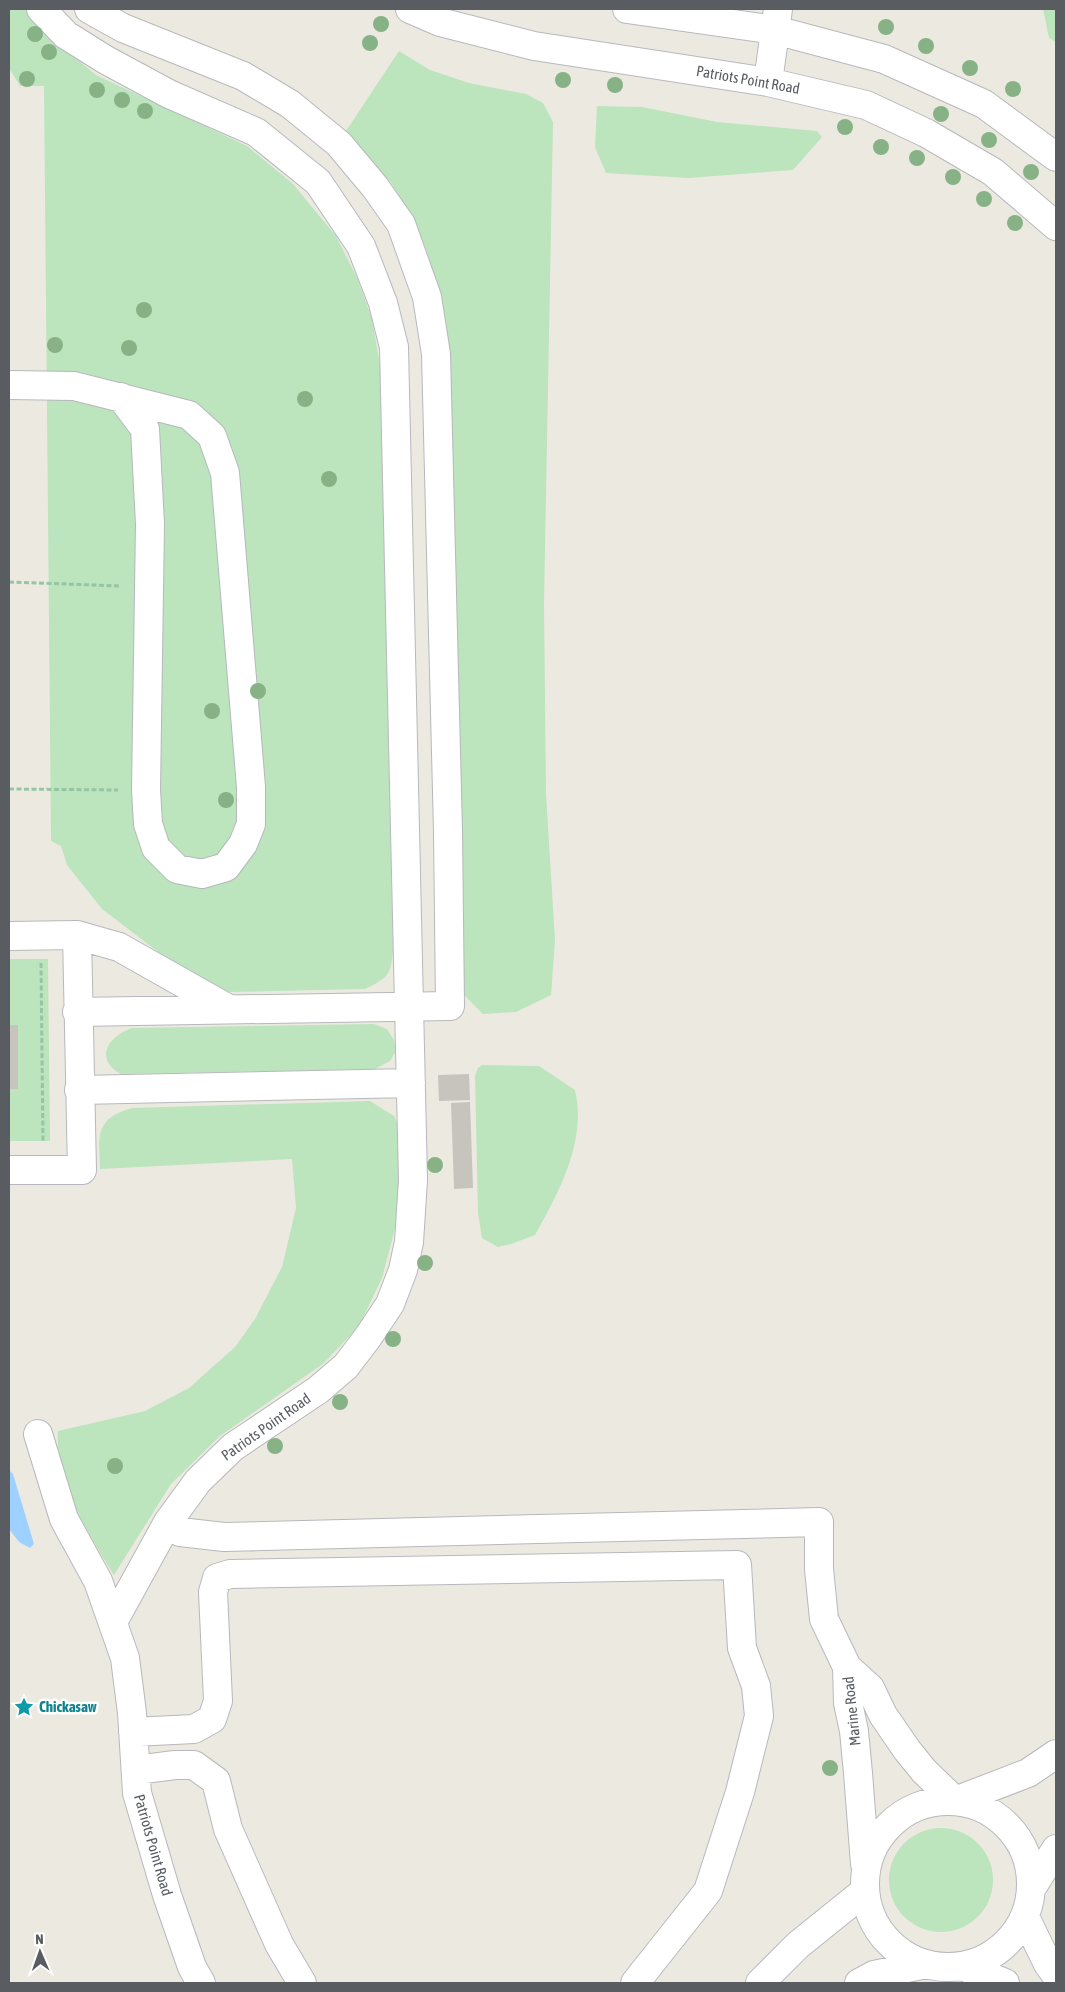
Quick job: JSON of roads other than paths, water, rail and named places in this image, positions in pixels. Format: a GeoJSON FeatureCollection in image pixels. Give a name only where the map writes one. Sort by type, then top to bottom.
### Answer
{"type":"FeatureCollection","features":[{"type":"Feature","properties":{"kind":"street","name":"Patriots Point Road"},"geometry":{"type":"LineString","coordinates":[[41,9],[66,34],[106,60],[169,94],[256,132],[318,182],[360,246],[383,303],[394,347],[414,1180],[409,1242],[403,1270],[390,1304],[346,1366],[318,1390],[233,1447],[198,1481],[168,1522],[114,1622],[125,1658],[137,1793],[167,1895],[192,1967],[201,1983]]}},
{"type":"Feature","properties":{"kind":"street"},"geometry":{"type":"LineString","coordinates":[[78,1012],[450,1006],[436,354],[427,297],[401,224],[375,187],[339,144],[290,104],[243,76],[123,28],[89,9]]}},
{"type":"Feature","properties":{"kind":"street","name":"Patriots Point Road"},"geometry":{"type":"LineString","coordinates":[[410,9],[440,22],[534,46],[768,82],[866,105],[926,133],[993,172],[1056,226]]}},
{"type":"Feature","properties":{"kind":"street"},"geometry":{"type":"LineString","coordinates":[[627,9],[776,20],[884,59],[984,104],[1056,157]]}},
{"type":"Feature","properties":{"kind":"street"},"geometry":{"type":"LineString","coordinates":[[768,82],[776,20]]}},
{"type":"Feature","properties":{"kind":"street"},"geometry":{"type":"LineString","coordinates":[[9,385],[74,386],[121,397],[189,415],[212,436],[226,473],[251,787],[251,824],[243,844],[226,867],[202,874],[177,869],[156,848],[148,824],[146,790],[150,524],[145,429],[121,397]]}},
{"type":"Feature","properties":{"kind":"street"},"geometry":{"type":"LineString","coordinates":[[9,936],[76,935],[119,947],[228,1009]]}},
{"type":"Feature","properties":{"kind":"street"},"geometry":{"type":"LineString","coordinates":[[9,1170],[82,1170],[76,935]]}},
{"type":"Feature","properties":{"kind":"street"},"geometry":{"type":"LineString","coordinates":[[79,1090],[411,1083]]}},
{"type":"Feature","properties":{"kind":"street"},"geometry":{"type":"LineString","coordinates":[[38,1434],[64,1519],[98,1581],[114,1622]]}},
{"type":"Feature","properties":{"kind":"street"},"geometry":{"type":"LineString","coordinates":[[168,1522],[180,1532],[224,1536],[819,1522],[819,1570],[824,1619],[847,1667]]}},
{"type":"Feature","properties":{"kind":"street"},"geometry":{"type":"LineString","coordinates":[[133,1732],[194,1729],[212,1719],[218,1702],[213,1592],[217,1578],[230,1574],[737,1565],[742,1648],[756,1686],[759,1716],[740,1792],[708,1891],[635,1983]]}},
{"type":"Feature","properties":{"kind":"street","name":"Marine Road"},"geometry":{"type":"LineString","coordinates":[[847,1667],[870,1688],[883,1715],[906,1750],[924,1771],[955,1800]]}},
{"type":"Feature","properties":{"kind":"street","name":"Marine Road"},"geometry":{"type":"LineString","coordinates":[[847,1667],[848,1703],[854,1731],[865,1880]]}},
{"type":"Feature","properties":{"kind":"street"},"geometry":{"type":"LineString","coordinates":[[1056,1754],[1028,1773],[955,1800],[931,1802],[908,1810],[888,1825],[874,1845],[865,1880],[871,1916],[884,1937],[903,1954],[926,1964],[944,1967],[962,1966],[988,1957],[1010,1940],[1025,1917],[1032,1889],[1056,1849]]}},
{"type":"Feature","properties":{"kind":"street"},"geometry":{"type":"LineString","coordinates":[[136,1770],[175,1765],[194,1765],[216,1781],[228,1829],[278,1944],[302,1983]]}},
{"type":"Feature","properties":{"kind":"street"},"geometry":{"type":"LineString","coordinates":[[955,1800],[981,1806],[1003,1820],[1023,1848],[1029,1864],[1032,1889]]}},
{"type":"Feature","properties":{"kind":"street"},"geometry":{"type":"LineString","coordinates":[[760,1983],[865,1880]]}},
{"type":"Feature","properties":{"kind":"street"},"geometry":{"type":"LineString","coordinates":[[1025,1917],[1048,1964],[1056,1975]]}},
{"type":"Feature","properties":{"kind":"street"},"geometry":{"type":"LineString","coordinates":[[859,1983],[874,1975],[926,1964]]}},
{"type":"Feature","properties":{"kind":"street"},"geometry":{"type":"LineString","coordinates":[[962,1966],[1005,1983]]}},
{"type":"Feature","properties":{"kind":"water"},"geometry":{"type":"Polygon","coordinates":[[[9,1470],[13,1474],[34,1544],[30,1548],[19,1542],[9,1529],[9,1470]]]}},
{"type":"Feature","properties":{"kind":"place","name":"Chickasaw"},"geometry":{"type":"Point","coordinates":[24,1707]}}]}
